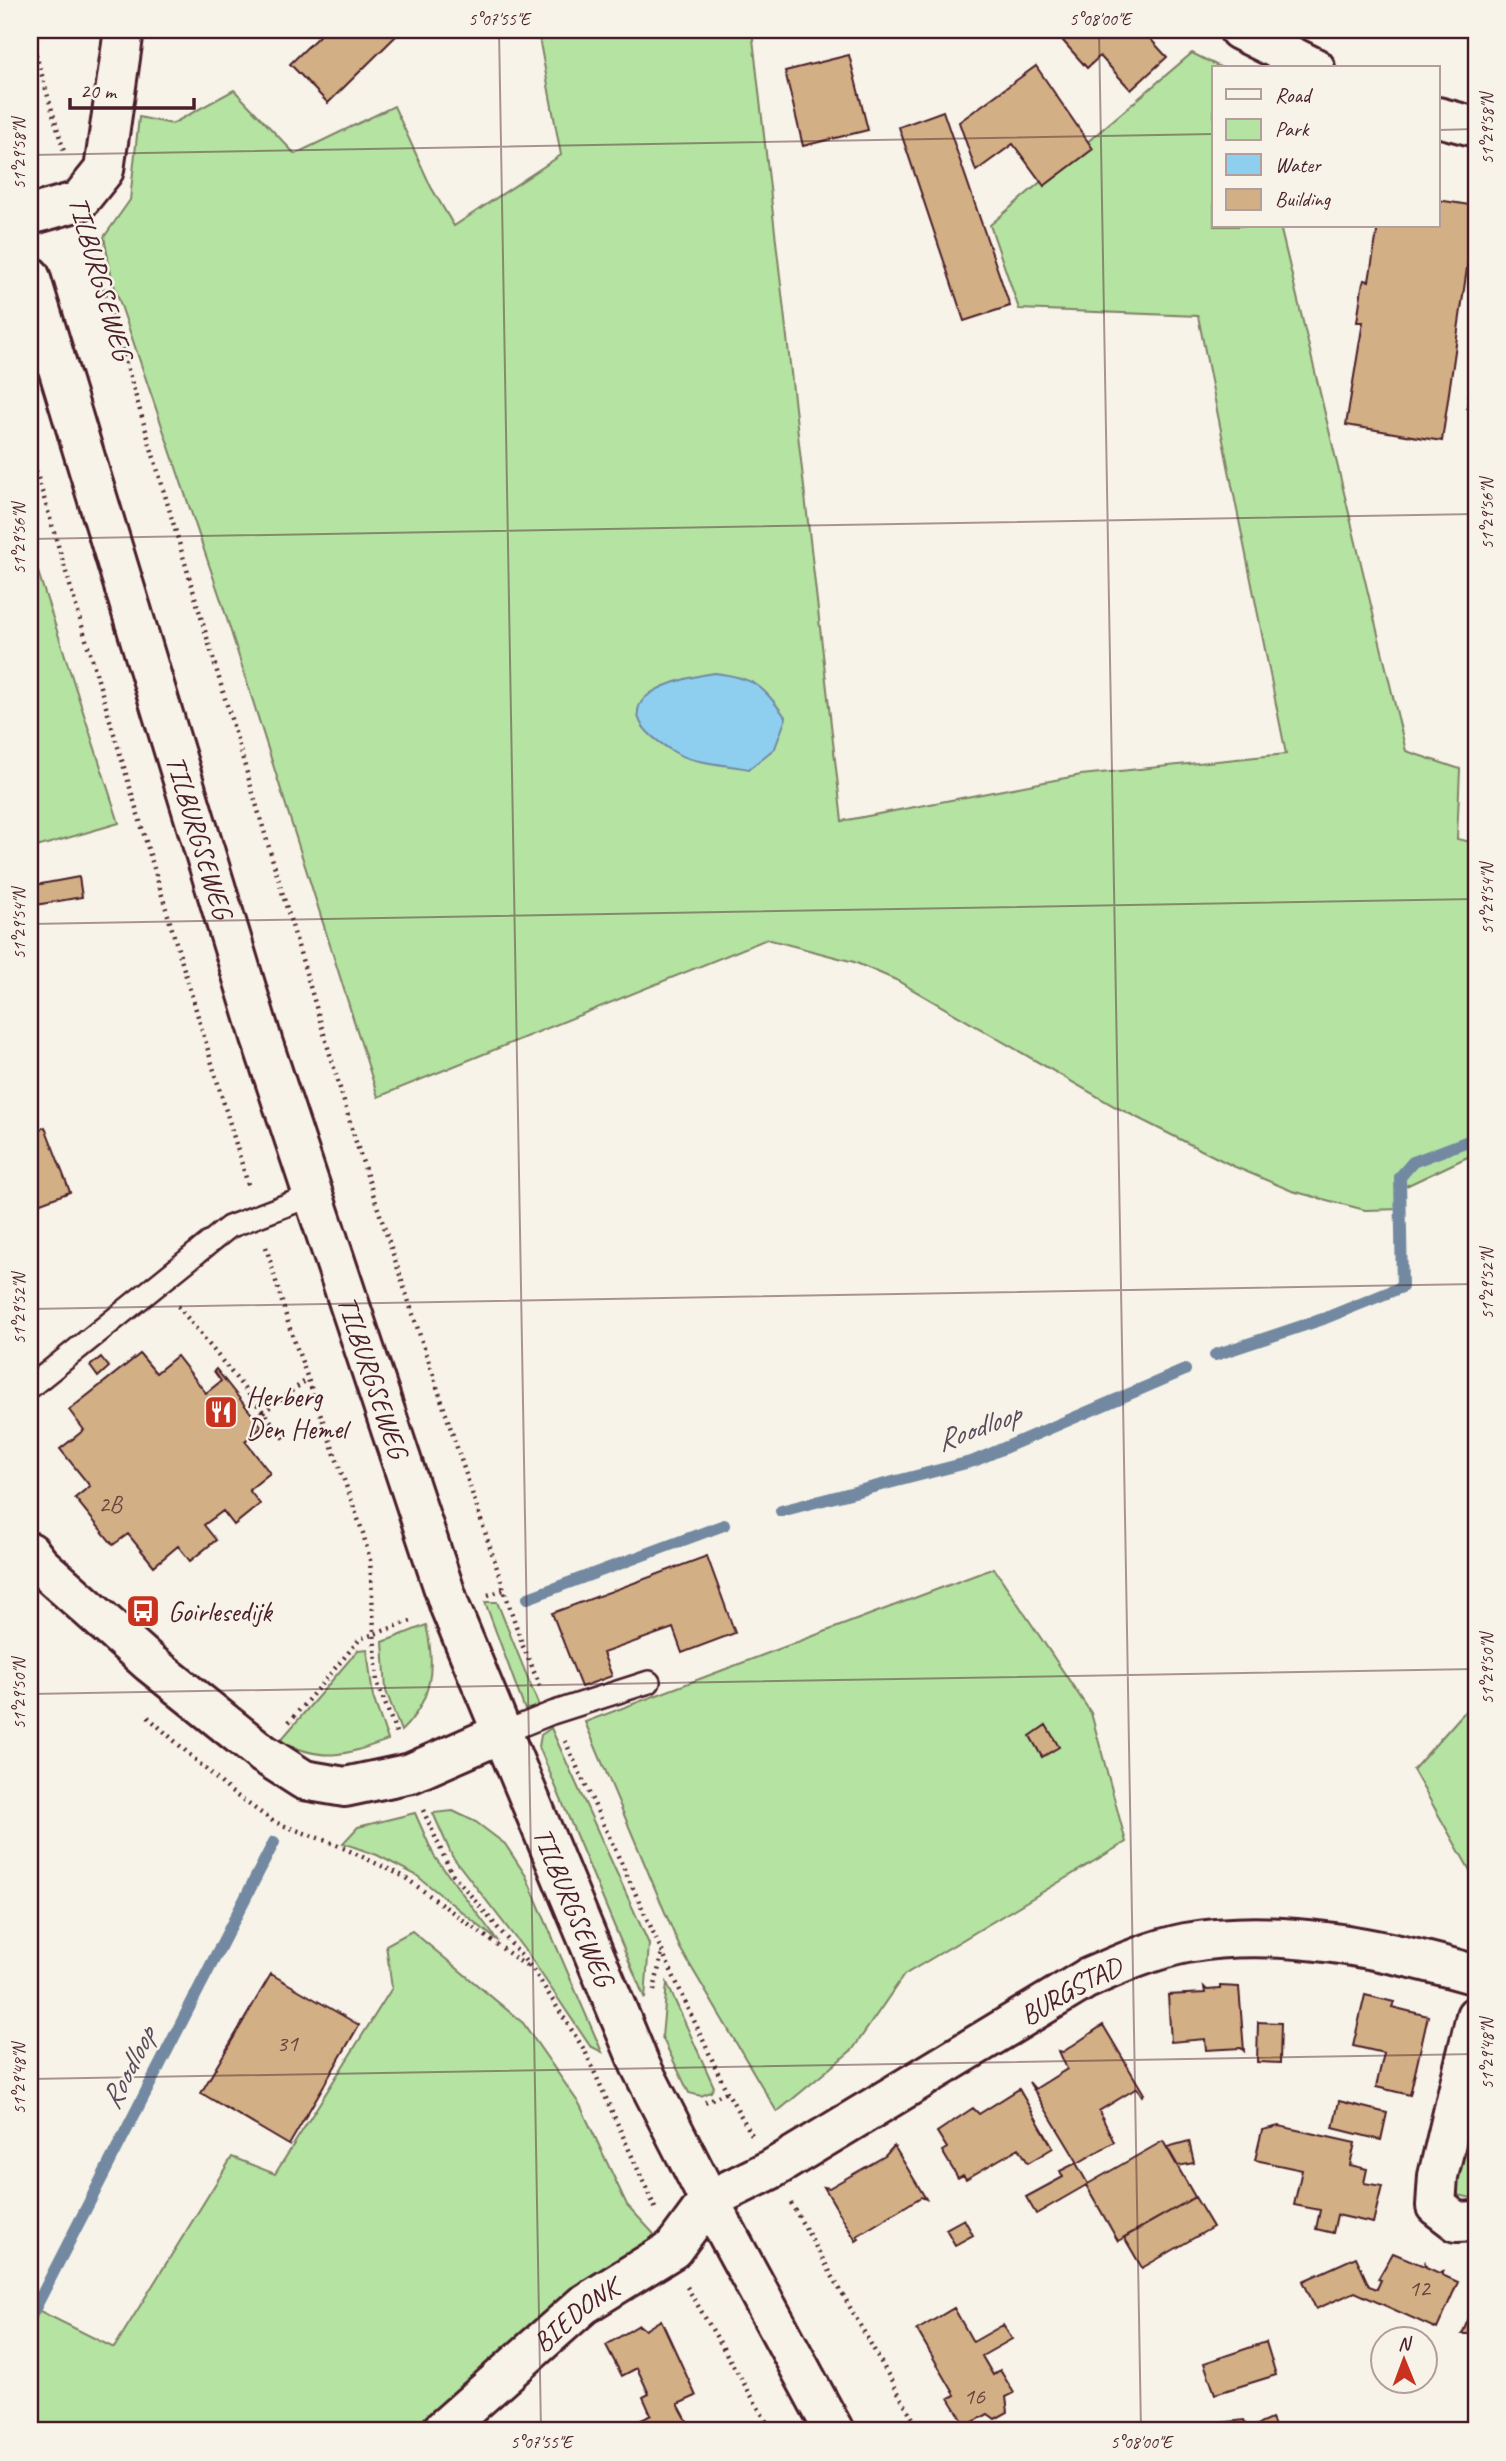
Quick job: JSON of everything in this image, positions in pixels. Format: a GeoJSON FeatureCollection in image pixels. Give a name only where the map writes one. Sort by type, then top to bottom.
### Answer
{"type":"FeatureCollection","features":[{"type":"Feature","properties":{"kind":"street"},"geometry":{"type":"LineString","coordinates":[[30,215],[79,201],[104,170],[124,30]]}},
{"type":"Feature","properties":{"kind":"street"},"geometry":{"type":"LineString","coordinates":[[1239,30],[1311,66]]}},
{"type":"Feature","properties":{"kind":"street"},"geometry":{"type":"LineString","coordinates":[[1440,118],[1476,127]]}},
{"type":"Feature","properties":{"kind":"street","name":"TILBURGSEWEG"},"geometry":{"type":"LineString","coordinates":[[30,276],[263,1044],[450,1608],[500,1734],[640,2065],[709,2200],[834,2431]]}},
{"type":"Feature","properties":{"kind":"street"},"geometry":{"type":"LineString","coordinates":[[30,1552],[40,1565],[150,1663],[262,1753],[304,1780],[345,1787],[411,1773],[500,1734]]}},
{"type":"Feature","properties":{"kind":"street","name":"BURGSTAD"},"geometry":{"type":"LineString","coordinates":[[709,2200],[772,2169],[1086,1979],[1137,1957],[1187,1943],[1245,1939],[1308,1941],[1401,1953],[1476,1975]]}},
{"type":"Feature","properties":{"kind":"street"},"geometry":{"type":"LineString","coordinates":[[1476,2017],[1438,2176],[1436,2206],[1457,2222],[1476,2221]]}},
{"type":"Feature","properties":{"kind":"street","name":"BIEDONK"},"geometry":{"type":"LineString","coordinates":[[441,2431],[583,2305],[673,2249],[709,2200]]}},
{"type":"Feature","properties":{"kind":"lane"},"geometry":{"type":"LineString","coordinates":[[30,1387],[229,1227],[313,1195]]}},
{"type":"Feature","properties":{"kind":"lane"},"geometry":{"type":"LineString","coordinates":[[500,1734],[552,1713],[649,1682]]}},
{"type":"Feature","properties":{"kind":"path","name":"TILBURGSEWEG"},"geometry":{"type":"LineString","coordinates":[[30,34],[355,1139],[518,1633],[662,1951]]}},
{"type":"Feature","properties":{"kind":"path","name":"TILBURGSEWEG"},"geometry":{"type":"LineString","coordinates":[[30,451],[158,873],[289,1326],[363,1533],[370,1560],[377,1682],[424,1813],[451,1872],[534,1971],[585,2051]]}},
{"type":"Feature","properties":{"kind":"path"},"geometry":{"type":"LineString","coordinates":[[160,1283],[285,1439]]}},
{"type":"Feature","properties":{"kind":"path"},"geometry":{"type":"LineString","coordinates":[[263,1412],[308,1378]]}},
{"type":"Feature","properties":{"kind":"path"},"geometry":{"type":"LineString","coordinates":[[230,1791],[360,1639],[374,1633]]}},
{"type":"Feature","properties":{"kind":"green space"},"geometry":{"type":"Polygon","coordinates":[[[752,30],[842,821],[1081,775],[1286,754],[1198,316],[1019,309],[990,225],[1192,53],[1218,66],[1212,66],[1212,228],[1280,228],[1406,751],[1460,769],[1457,839],[1476,843],[1476,1153],[1404,1187],[1403,1209],[1365,1210],[1292,1191],[1233,1166],[1114,1106],[896,980],[854,962],[767,939],[378,1097],[221,600],[112,279],[104,237],[130,200],[139,117],[172,124],[234,90],[295,154],[394,106],[431,187],[454,226],[561,155],[538,32],[752,30]]]}},
{"type":"Feature","properties":{"kind":"green space"},"geometry":{"type":"Polygon","coordinates":[[[30,547],[119,823],[30,849],[30,547]]]}},
{"type":"Feature","properties":{"kind":"green space"},"geometry":{"type":"Polygon","coordinates":[[[994,1568],[1091,1713],[1126,1842],[904,1975],[853,2049],[777,2112],[680,1948],[585,1722],[994,1568]]]}},
{"type":"Feature","properties":{"kind":"green space"},"geometry":{"type":"Polygon","coordinates":[[[485,1602],[497,1602],[539,1706],[525,1710],[485,1602]]]}},
{"type":"Feature","properties":{"kind":"green space"},"geometry":{"type":"Polygon","coordinates":[[[426,1625],[431,1655],[429,1682],[419,1708],[401,1731],[386,1691],[383,1642],[426,1625]]]}},
{"type":"Feature","properties":{"kind":"green space"},"geometry":{"type":"Polygon","coordinates":[[[367,1649],[373,1697],[388,1740],[359,1750],[334,1754],[309,1752],[280,1741],[358,1650],[367,1649]]]}},
{"type":"Feature","properties":{"kind":"green space"},"geometry":{"type":"Polygon","coordinates":[[[1476,1699],[1476,1881],[1413,1770],[1476,1699]]]}},
{"type":"Feature","properties":{"kind":"green space"},"geometry":{"type":"Polygon","coordinates":[[[551,1728],[649,1944],[645,1999],[539,1747],[541,1735],[551,1728]]]}},
{"type":"Feature","properties":{"kind":"green space"},"geometry":{"type":"Polygon","coordinates":[[[453,1811],[476,1822],[505,1844],[526,1876],[602,2052],[590,2046],[530,1957],[452,1856],[433,1813],[453,1811]]]}},
{"type":"Feature","properties":{"kind":"green space"},"geometry":{"type":"Polygon","coordinates":[[[415,1813],[434,1856],[498,1941],[416,1875],[377,1855],[343,1843],[358,1827],[415,1813]]]}},
{"type":"Feature","properties":{"kind":"green space"},"geometry":{"type":"Polygon","coordinates":[[[412,1931],[523,2023],[580,2105],[627,2205],[654,2234],[640,2253],[577,2293],[411,2431],[30,2431],[30,2326],[38,2310],[114,2348],[232,2157],[275,2174],[392,1988],[386,1945],[412,1931]]]}},
{"type":"Feature","properties":{"kind":"green space"},"geometry":{"type":"Polygon","coordinates":[[[667,1983],[714,2087],[711,2092],[701,2096],[689,2093],[662,2037],[667,1983]]]}},
{"type":"Feature","properties":{"kind":"green space"},"geometry":{"type":"Polygon","coordinates":[[[1467,2117],[1476,2125],[1476,2199],[1458,2195],[1454,2184],[1467,2117]]]}},
{"type":"Feature","properties":{"kind":"water"},"geometry":{"type":"Polygon","coordinates":[[[715,673],[740,678],[756,685],[786,718],[775,748],[749,769],[701,761],[676,753],[652,736],[640,722],[638,709],[644,698],[657,689],[674,682],[715,673]]]}},
{"type":"Feature","properties":{"kind":"building"},"geometry":{"type":"Polygon","coordinates":[[[325,30],[389,30],[396,36],[328,103],[290,64],[325,30]]]}},
{"type":"Feature","properties":{"kind":"building"},"geometry":{"type":"Polygon","coordinates":[[[1076,30],[1142,30],[1167,57],[1131,90],[1100,56],[1087,68],[1063,41],[1076,30]]]}},
{"type":"Feature","properties":{"kind":"building"},"geometry":{"type":"Polygon","coordinates":[[[849,55],[868,130],[803,146],[785,71],[849,55]]]}},
{"type":"Feature","properties":{"kind":"building"},"geometry":{"type":"Polygon","coordinates":[[[1036,66],[1093,149],[1044,186],[1013,144],[976,171],[959,122],[1036,66]]]}},
{"type":"Feature","properties":{"kind":"building"},"geometry":{"type":"Polygon","coordinates":[[[943,111],[1010,306],[964,321],[899,127],[943,111]]]}},
{"type":"Feature","properties":{"kind":"building"},"geometry":{"type":"Polygon","coordinates":[[[1440,200],[1476,206],[1442,441],[1346,425],[1363,322],[1357,322],[1362,287],[1364,280],[1369,281],[1378,228],[1440,228],[1440,200]]]}},
{"type":"Feature","properties":{"kind":"building"},"geometry":{"type":"Polygon","coordinates":[[[1476,216],[1476,271],[1467,270],[1476,216]]]}},
{"type":"Feature","properties":{"kind":"building"},"geometry":{"type":"Polygon","coordinates":[[[1476,344],[1476,409],[1467,408],[1476,344]]]}},
{"type":"Feature","properties":{"kind":"building"},"geometry":{"type":"Polygon","coordinates":[[[79,877],[82,897],[30,906],[30,886],[79,877]]]}},
{"type":"Feature","properties":{"kind":"building"},"geometry":{"type":"Polygon","coordinates":[[[45,1127],[70,1192],[30,1207],[30,1133],[45,1127]]]}},
{"type":"Feature","properties":{"kind":"building"},"geometry":{"type":"Polygon","coordinates":[[[140,1354],[156,1373],[177,1356],[206,1393],[221,1381],[214,1371],[216,1369],[262,1427],[245,1441],[270,1473],[249,1490],[260,1504],[234,1525],[223,1511],[204,1525],[216,1540],[190,1561],[178,1546],[154,1566],[128,1534],[113,1545],[75,1498],[90,1486],[60,1449],[84,1430],[69,1410],[140,1354]]]}},
{"type":"Feature","properties":{"kind":"building"},"geometry":{"type":"Polygon","coordinates":[[[101,1357],[109,1367],[98,1377],[90,1366],[101,1357]]]}},
{"type":"Feature","properties":{"kind":"building"},"geometry":{"type":"Polygon","coordinates":[[[707,1556],[735,1633],[682,1653],[673,1628],[603,1653],[612,1676],[581,1687],[552,1613],[707,1556]]]}},
{"type":"Feature","properties":{"kind":"building"},"geometry":{"type":"Polygon","coordinates":[[[1046,1725],[1059,1747],[1042,1757],[1030,1736],[1046,1725]]]}},
{"type":"Feature","properties":{"kind":"building"},"geometry":{"type":"Polygon","coordinates":[[[271,1974],[359,2025],[289,2145],[201,2093],[271,1974]]]}},
{"type":"Feature","properties":{"kind":"building"},"geometry":{"type":"Polygon","coordinates":[[[1220,1986],[1239,1987],[1244,2051],[1241,2048],[1206,2050],[1205,2039],[1171,2042],[1168,1995],[1205,1993],[1204,1987],[1207,1990],[1220,1989],[1220,1986]]]}},
{"type":"Feature","properties":{"kind":"building"},"geometry":{"type":"Polygon","coordinates":[[[1365,1995],[1394,2002],[1392,2007],[1428,2016],[1410,2095],[1376,2087],[1384,2053],[1353,2046],[1365,1995]]]}},
{"type":"Feature","properties":{"kind":"building"},"geometry":{"type":"Polygon","coordinates":[[[1258,2022],[1281,2023],[1280,2063],[1257,2062],[1258,2022]]]}},
{"type":"Feature","properties":{"kind":"building"},"geometry":{"type":"Polygon","coordinates":[[[1103,2025],[1144,2094],[1142,2096],[1137,2088],[1099,2111],[1114,2142],[1078,2163],[1029,2082],[1035,2089],[1067,2069],[1059,2051],[1063,2052],[1103,2025]]]}},
{"type":"Feature","properties":{"kind":"building"},"geometry":{"type":"Polygon","coordinates":[[[1019,2089],[1053,2148],[1028,2163],[1019,2148],[966,2179],[963,2175],[958,2178],[942,2151],[947,2148],[937,2132],[973,2108],[979,2114],[1019,2089]]]}},
{"type":"Feature","properties":{"kind":"building"},"geometry":{"type":"Polygon","coordinates":[[[1339,2101],[1387,2113],[1381,2140],[1333,2128],[1339,2101]]]}},
{"type":"Feature","properties":{"kind":"building"},"geometry":{"type":"Polygon","coordinates":[[[1279,2126],[1355,2143],[1350,2165],[1367,2169],[1364,2183],[1382,2186],[1373,2223],[1337,2215],[1333,2233],[1316,2229],[1320,2210],[1294,2205],[1302,2170],[1255,2160],[1262,2130],[1279,2126]]]}},
{"type":"Feature","properties":{"kind":"building"},"geometry":{"type":"Polygon","coordinates":[[[1163,2141],[1195,2197],[1118,2241],[1086,2185],[1163,2141]]]}},
{"type":"Feature","properties":{"kind":"building"},"geometry":{"type":"Polygon","coordinates":[[[1189,2141],[1194,2163],[1178,2166],[1167,2147],[1189,2141]]]}},
{"type":"Feature","properties":{"kind":"building"},"geometry":{"type":"Polygon","coordinates":[[[894,2146],[926,2199],[921,2197],[857,2236],[859,2239],[856,2241],[824,2187],[829,2188],[885,2156],[894,2146]]]}},
{"type":"Feature","properties":{"kind":"building"},"geometry":{"type":"Polygon","coordinates":[[[1076,2163],[1088,2184],[1036,2214],[1026,2197],[1063,2177],[1060,2171],[1076,2163]]]}},
{"type":"Feature","properties":{"kind":"building"},"geometry":{"type":"Polygon","coordinates":[[[1195,2197],[1213,2227],[1142,2268],[1124,2237],[1195,2197]]]}},
{"type":"Feature","properties":{"kind":"building"},"geometry":{"type":"Polygon","coordinates":[[[964,2219],[973,2235],[955,2245],[946,2229],[964,2219]]]}},
{"type":"Feature","properties":{"kind":"building"},"geometry":{"type":"Polygon","coordinates":[[[1393,2253],[1424,2266],[1425,2263],[1426,2267],[1439,2273],[1443,2271],[1442,2275],[1458,2282],[1439,2324],[1426,2324],[1355,2292],[1316,2309],[1303,2281],[1356,2257],[1369,2286],[1377,2289],[1381,2280],[1378,2279],[1393,2253]]]}},
{"type":"Feature","properties":{"kind":"building"},"geometry":{"type":"Polygon","coordinates":[[[1476,2302],[1476,2334],[1462,2334],[1476,2302]]]}},
{"type":"Feature","properties":{"kind":"building"},"geometry":{"type":"Polygon","coordinates":[[[954,2308],[973,2342],[1003,2325],[1012,2339],[982,2356],[993,2375],[1000,2370],[1014,2393],[1006,2397],[1008,2412],[995,2419],[988,2414],[966,2426],[949,2398],[955,2395],[917,2330],[954,2308]]]}},
{"type":"Feature","properties":{"kind":"building"},"geometry":{"type":"Polygon","coordinates":[[[661,2320],[696,2396],[678,2404],[690,2426],[681,2431],[620,2431],[651,2415],[643,2397],[649,2394],[637,2368],[622,2376],[606,2345],[639,2325],[645,2330],[661,2320]]]}},
{"type":"Feature","properties":{"kind":"building"},"geometry":{"type":"Polygon","coordinates":[[[1266,2342],[1276,2375],[1215,2394],[1204,2363],[1266,2342]]]}},
{"type":"Feature","properties":{"kind":"building"},"geometry":{"type":"Polygon","coordinates":[[[1271,2419],[1276,2431],[1248,2429],[1271,2419]]]}},
{"type":"Feature","properties":{"kind":"building"},"geometry":{"type":"Polygon","coordinates":[[[1244,2420],[1249,2431],[1214,2431],[1211,2424],[1244,2420]]]}},
{"type":"Feature","properties":{"kind":"waterway","name":"Roodloop"},"geometry":{"type":"LineString","coordinates":[[1215,1355],[1323,1319],[1402,1287],[1400,1177],[1413,1162],[1476,1138]]}},
{"type":"Feature","properties":{"kind":"waterway","name":"Roodloop"},"geometry":{"type":"LineString","coordinates":[[781,1511],[974,1461],[1185,1370]]}},
{"type":"Feature","properties":{"kind":"waterway","name":"Roodloop"},"geometry":{"type":"LineString","coordinates":[[528,1598],[724,1525]]}},
{"type":"Feature","properties":{"kind":"waterway","name":"Roodloop"},"geometry":{"type":"LineString","coordinates":[[30,2318],[274,1842]]}},
{"type":"Feature","properties":{"kind":"place","name":"Herberg Den Hemel"},"geometry":{"type":"Point","coordinates":[221,1412]}},
{"type":"Feature","properties":{"kind":"place","name":"Goirlesedijk"},"geometry":{"type":"Point","coordinates":[143,1611]}}]}
